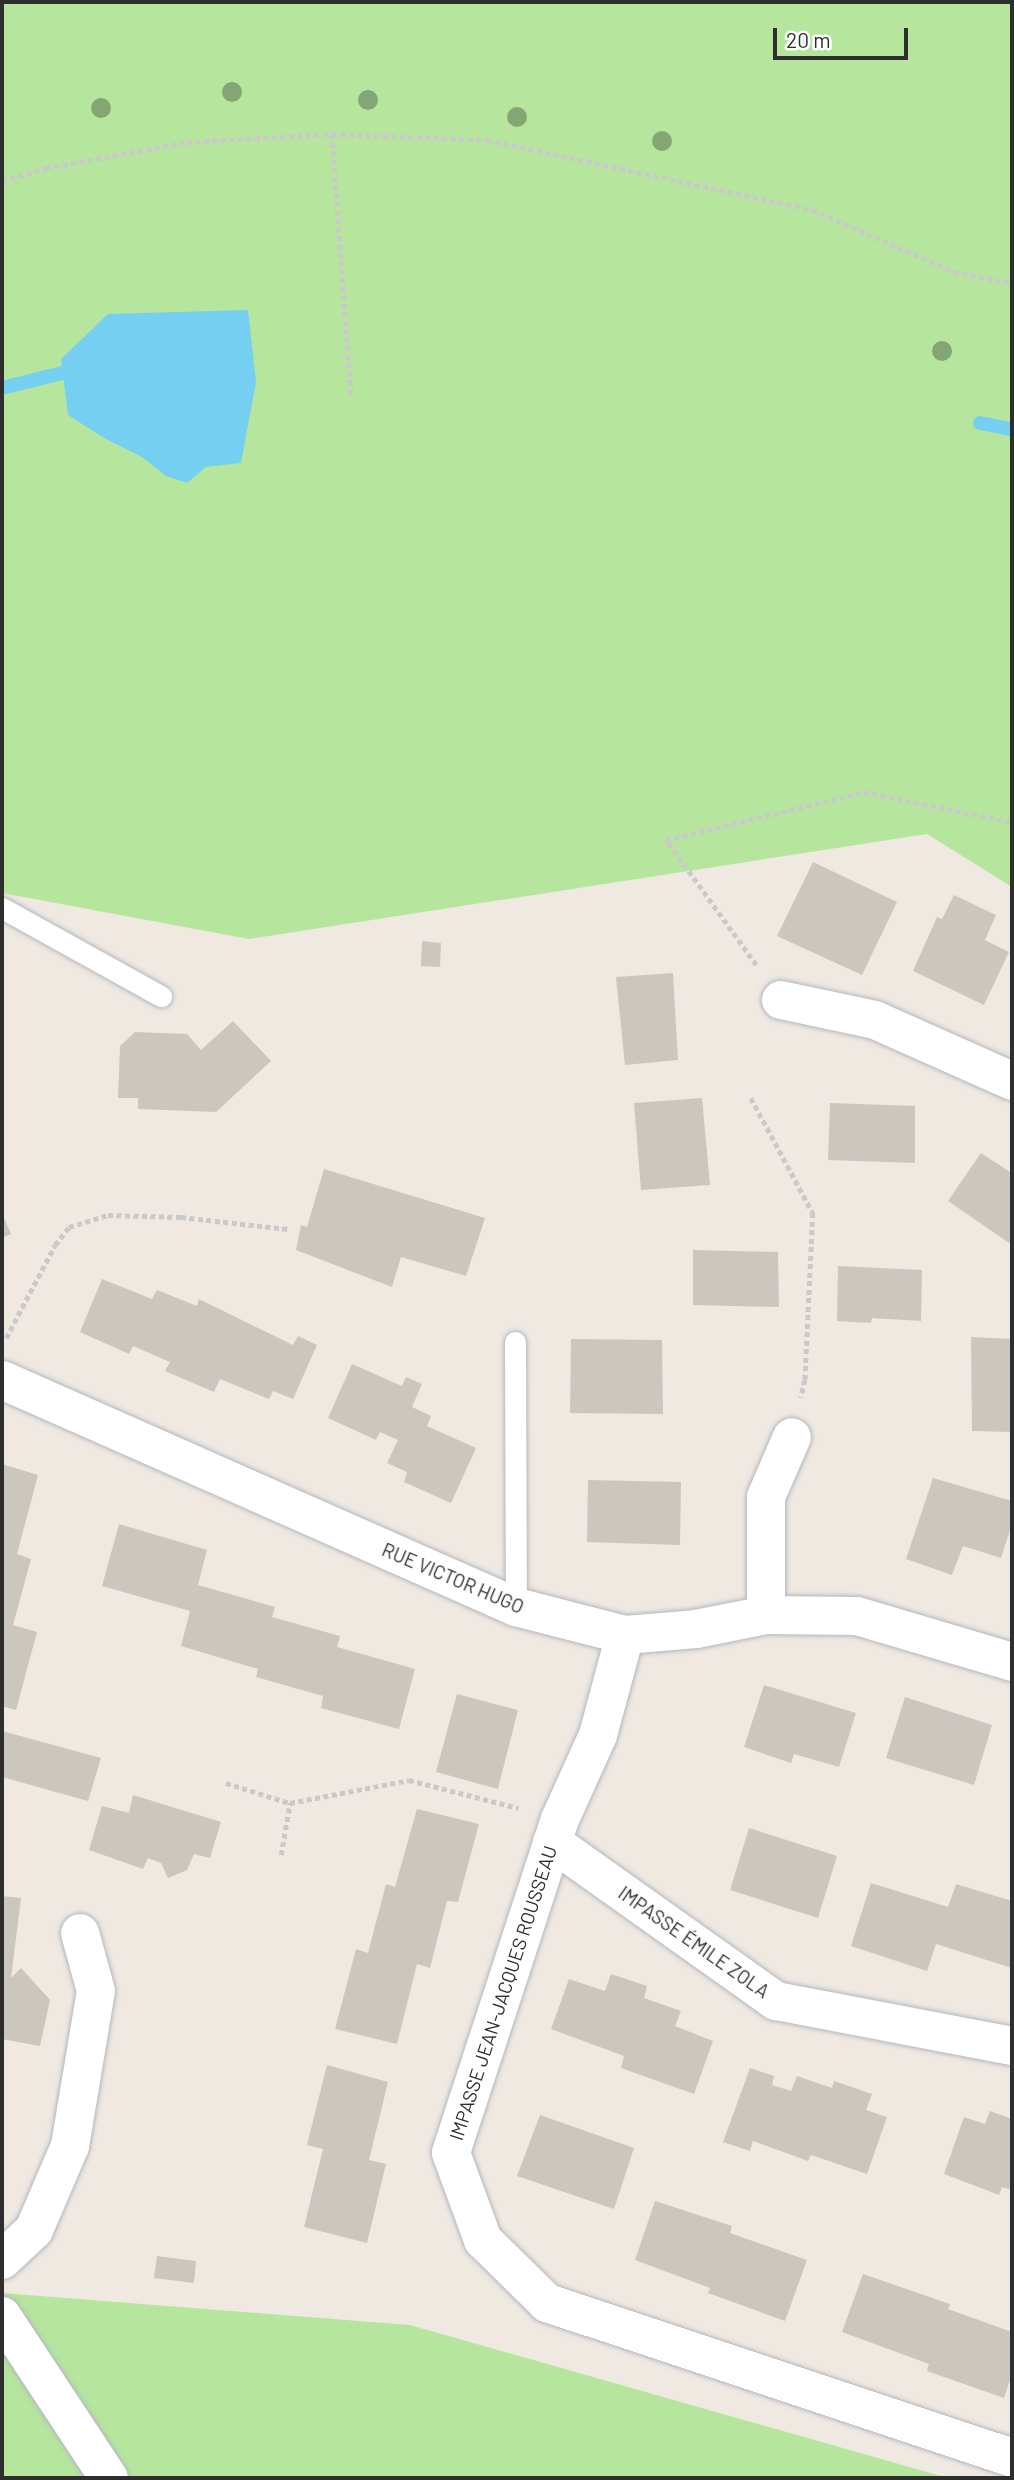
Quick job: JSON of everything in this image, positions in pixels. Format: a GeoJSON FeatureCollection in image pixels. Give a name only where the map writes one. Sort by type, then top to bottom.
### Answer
{"type":"FeatureCollection","features":[{"type":"Feature","properties":{"kind":"street"},"geometry":{"type":"LineString","coordinates":[[781,1000],[875,1020],[1012,1082]]}},
{"type":"Feature","properties":{"kind":"street","name":"RUE VICTOR HUGO"},"geometry":{"type":"LineString","coordinates":[[2,1380],[516,1607],[625,1635],[696,1629],[766,1615],[857,1616],[1012,1662]]}},
{"type":"Feature","properties":{"kind":"street"},"geometry":{"type":"LineString","coordinates":[[766,1615],[766,1497],[792,1437]]}},
{"type":"Feature","properties":{"kind":"street","name":"IMPASSE JEAN-JACQUES ROUSSEAU"},"geometry":{"type":"LineString","coordinates":[[625,1635],[598,1735],[556,1830],[452,2154],[483,2240],[547,2303],[1012,2458]]}},
{"type":"Feature","properties":{"kind":"street","name":"IMPASSE ÉMILE ZOLA"},"geometry":{"type":"LineString","coordinates":[[556,1830],[776,2001],[1012,2046]]}},
{"type":"Feature","properties":{"kind":"street"},"geometry":{"type":"LineString","coordinates":[[2,2260],[34,2230],[69,2146],[96,1991],[80,1933]]}},
{"type":"Feature","properties":{"kind":"street"},"geometry":{"type":"LineString","coordinates":[[2,2316],[109,2478]]}},
{"type":"Feature","properties":{"kind":"lane"},"geometry":{"type":"LineString","coordinates":[[2,908],[161,996]]}},
{"type":"Feature","properties":{"kind":"lane"},"geometry":{"type":"LineString","coordinates":[[515,1342],[516,1607]]}},
{"type":"Feature","properties":{"kind":"path"},"geometry":{"type":"LineString","coordinates":[[2,181],[47,168],[187,142],[332,134],[487,140],[813,210],[954,272],[1012,283]]}},
{"type":"Feature","properties":{"kind":"path"},"geometry":{"type":"LineString","coordinates":[[332,134],[351,395]]}},
{"type":"Feature","properties":{"kind":"path"},"geometry":{"type":"LineString","coordinates":[[781,1000],[666,840],[864,792],[1012,822]]}},
{"type":"Feature","properties":{"kind":"path"},"geometry":{"type":"LineString","coordinates":[[751,1098],[813,1213],[805,1380],[792,1437]]}},
{"type":"Feature","properties":{"kind":"path"},"geometry":{"type":"LineString","coordinates":[[2,1346],[55,1245],[69,1227],[108,1215],[181,1217],[288,1229]]}},
{"type":"Feature","properties":{"kind":"path"},"geometry":{"type":"LineString","coordinates":[[226,1783],[290,1803],[409,1780],[556,1830]]}},
{"type":"Feature","properties":{"kind":"path"},"geometry":{"type":"LineString","coordinates":[[281,1856],[290,1803]]}},
{"type":"Feature","properties":{"kind":"green space"},"geometry":{"type":"Polygon","coordinates":[[[2,2],[1012,2],[1012,887],[927,834],[249,939],[2,893],[2,2]]]}},
{"type":"Feature","properties":{"kind":"green space"},"geometry":{"type":"Polygon","coordinates":[[[2,2293],[410,2325],[948,2478],[2,2478],[2,2293]]]}},
{"type":"Feature","properties":{"kind":"water"},"geometry":{"type":"Polygon","coordinates":[[[248,310],[256,382],[241,463],[206,467],[187,483],[166,476],[142,457],[104,438],[68,415],[61,359],[108,314],[248,310]]]}},
{"type":"Feature","properties":{"kind":"building"},"geometry":{"type":"Polygon","coordinates":[[[813,862],[897,902],[862,975],[777,936],[813,862]]]}},
{"type":"Feature","properties":{"kind":"building"},"geometry":{"type":"Polygon","coordinates":[[[954,895],[996,915],[985,940],[1009,952],[984,1005],[913,971],[937,917],[942,919],[954,895]]]}},
{"type":"Feature","properties":{"kind":"building"},"geometry":{"type":"Polygon","coordinates":[[[422,941],[441,943],[440,967],[421,966],[422,941]]]}},
{"type":"Feature","properties":{"kind":"building"},"geometry":{"type":"Polygon","coordinates":[[[673,973],[678,1060],[625,1065],[616,977],[673,973]]]}},
{"type":"Feature","properties":{"kind":"building"},"geometry":{"type":"Polygon","coordinates":[[[233,1021],[271,1061],[216,1112],[138,1109],[138,1098],[118,1098],[120,1046],[135,1032],[187,1034],[201,1050],[233,1021]]]}},
{"type":"Feature","properties":{"kind":"building"},"geometry":{"type":"Polygon","coordinates":[[[702,1098],[710,1185],[641,1190],[634,1103],[702,1098]]]}},
{"type":"Feature","properties":{"kind":"building"},"geometry":{"type":"Polygon","coordinates":[[[830,1103],[915,1106],[915,1163],[828,1160],[830,1103]]]}},
{"type":"Feature","properties":{"kind":"building"},"geometry":{"type":"Polygon","coordinates":[[[981,1153],[1010,1172],[1012,1169],[1012,1245],[948,1201],[981,1153]]]}},
{"type":"Feature","properties":{"kind":"building"},"geometry":{"type":"Polygon","coordinates":[[[324,1169],[485,1218],[466,1276],[401,1257],[392,1287],[296,1250],[301,1225],[307,1227],[324,1169]]]}},
{"type":"Feature","properties":{"kind":"building"},"geometry":{"type":"Polygon","coordinates":[[[2,1213],[11,1234],[2,1238],[2,1213]]]}},
{"type":"Feature","properties":{"kind":"building"},"geometry":{"type":"Polygon","coordinates":[[[693,1250],[778,1252],[779,1307],[693,1305],[693,1250]]]}},
{"type":"Feature","properties":{"kind":"building"},"geometry":{"type":"Polygon","coordinates":[[[838,1266],[922,1270],[921,1321],[872,1318],[871,1323],[837,1321],[838,1266]]]}},
{"type":"Feature","properties":{"kind":"building"},"geometry":{"type":"Polygon","coordinates":[[[102,1279],[152,1299],[157,1290],[197,1306],[199,1299],[293,1345],[298,1336],[317,1345],[293,1399],[273,1391],[269,1399],[220,1379],[214,1392],[165,1371],[170,1362],[133,1346],[129,1354],[80,1332],[102,1279]]]}},
{"type":"Feature","properties":{"kind":"building"},"geometry":{"type":"Polygon","coordinates":[[[971,1337],[1012,1339],[1012,1432],[972,1431],[971,1337]]]}},
{"type":"Feature","properties":{"kind":"building"},"geometry":{"type":"Polygon","coordinates":[[[571,1339],[662,1340],[663,1414],[570,1413],[571,1339]]]}},
{"type":"Feature","properties":{"kind":"building"},"geometry":{"type":"Polygon","coordinates":[[[352,1364],[402,1386],[406,1377],[422,1384],[412,1407],[431,1416],[427,1426],[476,1448],[451,1503],[404,1482],[407,1472],[387,1463],[398,1440],[380,1432],[376,1440],[328,1418],[352,1364]]]}},
{"type":"Feature","properties":{"kind":"building"},"geometry":{"type":"Polygon","coordinates":[[[2,1464],[38,1475],[17,1554],[31,1559],[13,1625],[37,1632],[16,1710],[2,1706],[2,1464]]]}},
{"type":"Feature","properties":{"kind":"building"},"geometry":{"type":"Polygon","coordinates":[[[933,1478],[1012,1501],[1012,1524],[1001,1558],[963,1546],[952,1575],[906,1559],[933,1478]]]}},
{"type":"Feature","properties":{"kind":"building"},"geometry":{"type":"Polygon","coordinates":[[[588,1480],[681,1482],[680,1545],[587,1542],[588,1480]]]}},
{"type":"Feature","properties":{"kind":"building"},"geometry":{"type":"Polygon","coordinates":[[[119,1524],[207,1550],[198,1585],[275,1607],[272,1617],[340,1636],[337,1647],[415,1669],[399,1729],[321,1708],[323,1696],[256,1677],[258,1669],[181,1646],[190,1611],[102,1586],[119,1524]]]}},
{"type":"Feature","properties":{"kind":"building"},"geometry":{"type":"Polygon","coordinates":[[[764,1685],[856,1713],[839,1767],[794,1754],[791,1763],[744,1747],[764,1685]]]}},
{"type":"Feature","properties":{"kind":"building"},"geometry":{"type":"Polygon","coordinates":[[[457,1694],[518,1710],[498,1789],[436,1772],[457,1694]]]}},
{"type":"Feature","properties":{"kind":"building"},"geometry":{"type":"Polygon","coordinates":[[[905,1697],[992,1725],[974,1785],[886,1758],[905,1697]]]}},
{"type":"Feature","properties":{"kind":"building"},"geometry":{"type":"Polygon","coordinates":[[[2,1731],[101,1758],[88,1801],[2,1777],[2,1731]]]}},
{"type":"Feature","properties":{"kind":"building"},"geometry":{"type":"Polygon","coordinates":[[[133,1795],[221,1822],[210,1858],[194,1854],[187,1870],[168,1878],[161,1863],[148,1858],[143,1869],[89,1850],[102,1806],[129,1813],[133,1795]]]}},
{"type":"Feature","properties":{"kind":"building"},"geometry":{"type":"Polygon","coordinates":[[[417,1809],[479,1824],[458,1902],[447,1901],[430,1968],[417,1964],[397,2044],[335,2029],[356,1949],[368,1953],[386,1884],[395,1887],[417,1809]]]}},
{"type":"Feature","properties":{"kind":"building"},"geometry":{"type":"Polygon","coordinates":[[[749,1828],[837,1856],[818,1918],[730,1890],[749,1828]]]}},
{"type":"Feature","properties":{"kind":"building"},"geometry":{"type":"Polygon","coordinates":[[[871,1883],[948,1907],[956,1884],[1012,1901],[1012,1968],[936,1944],[927,1971],[851,1946],[871,1883]]]}},
{"type":"Feature","properties":{"kind":"building"},"geometry":{"type":"Polygon","coordinates":[[[2,1896],[21,1898],[11,1978],[21,1968],[50,2000],[40,2046],[2,2039],[2,1896]]]}},
{"type":"Feature","properties":{"kind":"building"},"geometry":{"type":"Polygon","coordinates":[[[611,1974],[647,1986],[644,1998],[681,2011],[675,2026],[713,2041],[694,2094],[621,2068],[624,2056],[551,2029],[569,1979],[605,1991],[611,1974]]]}},
{"type":"Feature","properties":{"kind":"building"},"geometry":{"type":"Polygon","coordinates":[[[327,2065],[388,2082],[369,2160],[386,2164],[367,2243],[304,2227],[323,2149],[307,2145],[327,2065]]]}},
{"type":"Feature","properties":{"kind":"building"},"geometry":{"type":"Polygon","coordinates":[[[750,2068],[774,2076],[772,2085],[791,2091],[797,2076],[832,2088],[834,2081],[872,2094],[866,2110],[887,2117],[867,2174],[811,2155],[808,2161],[753,2141],[750,2151],[723,2142],[750,2068]]]}},
{"type":"Feature","properties":{"kind":"building"},"geometry":{"type":"Polygon","coordinates":[[[990,2111],[1012,2119],[1012,2190],[1002,2187],[999,2195],[944,2174],[964,2117],[985,2124],[990,2111]]]}},
{"type":"Feature","properties":{"kind":"building"},"geometry":{"type":"Polygon","coordinates":[[[540,2115],[634,2148],[614,2209],[517,2176],[540,2115]]]}},
{"type":"Feature","properties":{"kind":"building"},"geometry":{"type":"Polygon","coordinates":[[[655,2201],[732,2226],[730,2233],[807,2260],[785,2321],[708,2293],[710,2288],[635,2260],[655,2201]]]}},
{"type":"Feature","properties":{"kind":"building"},"geometry":{"type":"Polygon","coordinates":[[[157,2256],[196,2261],[194,2283],[154,2278],[157,2256]]]}},
{"type":"Feature","properties":{"kind":"building"},"geometry":{"type":"Polygon","coordinates":[[[863,2274],[950,2304],[948,2309],[1012,2332],[1012,2374],[1004,2398],[927,2371],[929,2364],[842,2332],[863,2274]]]}},
{"type":"Feature","properties":{"kind":"waterway"},"geometry":{"type":"LineString","coordinates":[[2,388],[62,373],[79,373]]}},
{"type":"Feature","properties":{"kind":"waterway"},"geometry":{"type":"LineString","coordinates":[[980,423],[1012,429]]}}]}
